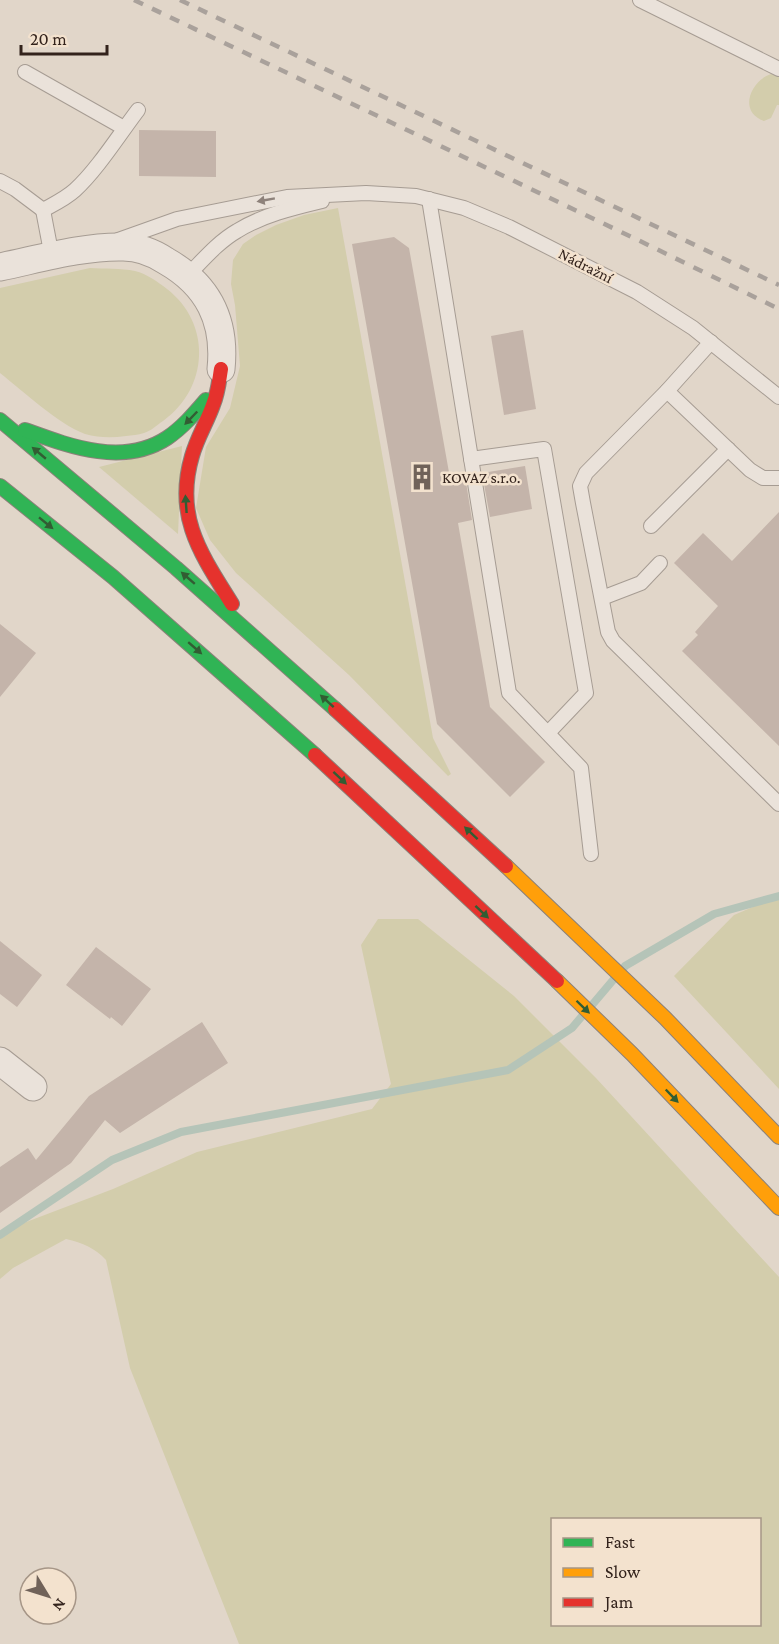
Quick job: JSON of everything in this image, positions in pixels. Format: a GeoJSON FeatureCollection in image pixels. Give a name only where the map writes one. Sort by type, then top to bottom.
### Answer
{"type":"FeatureCollection","features":[{"type":"Feature","properties":{"kind":"main road"},"geometry":{"type":"LineString","coordinates":[[1,421],[84,449],[122,453],[139,450],[157,444],[184,424],[208,396],[221,369]]}},
{"type":"Feature","properties":{"kind":"main road"},"geometry":{"type":"LineString","coordinates":[[221,369],[214,401],[198,438],[187,473],[186,509],[189,525],[197,545],[248,631]]}},
{"type":"Feature","properties":{"kind":"main road"},"geometry":{"type":"LineString","coordinates":[[1,421],[125,524],[393,761],[575,930],[666,1019],[779,1137]]}},
{"type":"Feature","properties":{"kind":"main road"},"geometry":{"type":"LineString","coordinates":[[0,486],[113,577],[324,763],[632,1054],[779,1208]]}},
{"type":"Feature","properties":{"kind":"street"},"geometry":{"type":"LineString","coordinates":[[0,267],[99,247],[126,246],[158,256],[188,275],[205,294],[219,323],[223,353],[221,369]]}},
{"type":"Feature","properties":{"kind":"street"},"geometry":{"type":"LineString","coordinates":[[0,1061],[33,1087]]}},
{"type":"Feature","properties":{"kind":"lane"},"geometry":{"type":"LineString","coordinates":[[640,0],[779,69]]}},
{"type":"Feature","properties":{"kind":"lane"},"geometry":{"type":"LineString","coordinates":[[26,72],[124,128]]}},
{"type":"Feature","properties":{"kind":"lane"},"geometry":{"type":"LineString","coordinates":[[43,210],[62,200],[87,178],[138,110]]}},
{"type":"Feature","properties":{"kind":"lane"},"geometry":{"type":"LineString","coordinates":[[0,181],[43,210],[52,257]]}},
{"type":"Feature","properties":{"kind":"lane"},"geometry":{"type":"LineString","coordinates":[[99,247],[177,219],[255,202],[287,197],[366,193]]}},
{"type":"Feature","properties":{"kind":"lane"},"geometry":{"type":"LineString","coordinates":[[188,275],[221,243],[254,222],[289,209],[366,193]]}},
{"type":"Feature","properties":{"kind":"lane","name":"Nádražní"},"geometry":{"type":"LineString","coordinates":[[366,193],[416,196],[464,208],[580,262],[636,292],[693,328],[779,397]]}},
{"type":"Feature","properties":{"kind":"lane"},"geometry":{"type":"LineString","coordinates":[[429,199],[509,693],[581,768],[591,854]]}},
{"type":"Feature","properties":{"kind":"lane"},"geometry":{"type":"LineString","coordinates":[[711,342],[667,391],[586,473],[580,486],[608,632],[613,641],[779,804]]}},
{"type":"Feature","properties":{"kind":"lane"},"geometry":{"type":"LineString","coordinates":[[667,391],[750,470],[763,477],[779,478]]}},
{"type":"Feature","properties":{"kind":"lane"},"geometry":{"type":"LineString","coordinates":[[471,459],[544,449],[586,693],[548,733]]}},
{"type":"Feature","properties":{"kind":"lane"},"geometry":{"type":"LineString","coordinates":[[651,526],[728,449]]}},
{"type":"Feature","properties":{"kind":"lane"},"geometry":{"type":"LineString","coordinates":[[602,598],[642,583],[660,563]]}},
{"type":"Feature","properties":{"kind":"shaded area"},"geometry":{"type":"Polygon","coordinates":[[[771,74],[779,76],[779,105],[771,118],[764,121],[751,111],[750,97],[757,83],[771,74]]]}},
{"type":"Feature","properties":{"kind":"shaded area"},"geometry":{"type":"Polygon","coordinates":[[[338,208],[433,738],[451,774],[448,776],[349,675],[236,573],[210,540],[196,508],[206,447],[230,408],[240,366],[231,284],[233,260],[243,244],[276,225],[304,215],[338,208]]]}},
{"type":"Feature","properties":{"kind":"shaded area"},"geometry":{"type":"Polygon","coordinates":[[[90,268],[135,271],[156,281],[182,303],[192,320],[198,337],[199,356],[196,374],[189,391],[178,407],[163,421],[144,433],[111,437],[85,434],[52,415],[0,373],[0,288],[90,268]]]}},
{"type":"Feature","properties":{"kind":"shaded area"},"geometry":{"type":"Polygon","coordinates":[[[182,446],[178,534],[99,467],[182,446]]]}},
{"type":"Feature","properties":{"kind":"shaded area"},"geometry":{"type":"Polygon","coordinates":[[[779,896],[779,1089],[674,976],[734,915],[779,896]]]}},
{"type":"Feature","properties":{"kind":"shaded area"},"geometry":{"type":"Polygon","coordinates":[[[378,919],[418,919],[514,996],[596,1078],[779,1277],[779,1644],[239,1644],[130,1368],[106,1260],[88,1246],[66,1239],[13,1268],[0,1279],[0,1232],[113,1189],[197,1152],[372,1109],[391,1084],[361,945],[378,919]]]}},
{"type":"Feature","properties":{"kind":"building"},"geometry":{"type":"Polygon","coordinates":[[[139,130],[216,131],[216,177],[139,176],[139,130]]]}},
{"type":"Feature","properties":{"kind":"building","name":"KOVAZ s.r.o."},"geometry":{"type":"Polygon","coordinates":[[[394,237],[409,248],[450,478],[465,476],[472,520],[458,523],[490,707],[545,762],[510,797],[437,724],[352,244],[394,237]]]}},
{"type":"Feature","properties":{"kind":"building"},"geometry":{"type":"Polygon","coordinates":[[[523,330],[536,409],[504,415],[491,336],[523,330]]]}},
{"type":"Feature","properties":{"kind":"building"},"geometry":{"type":"Polygon","coordinates":[[[525,466],[532,509],[490,517],[482,473],[525,466]]]}},
{"type":"Feature","properties":{"kind":"building"},"geometry":{"type":"Polygon","coordinates":[[[779,512],[779,746],[682,651],[698,635],[695,632],[718,606],[674,563],[703,533],[732,561],[779,512]]]}},
{"type":"Feature","properties":{"kind":"building"},"geometry":{"type":"Polygon","coordinates":[[[0,624],[36,653],[0,697],[0,624]]]}},
{"type":"Feature","properties":{"kind":"building"},"geometry":{"type":"Polygon","coordinates":[[[0,941],[42,975],[17,1007],[0,994],[0,941]]]}},
{"type":"Feature","properties":{"kind":"building"},"geometry":{"type":"Polygon","coordinates":[[[96,947],[151,989],[122,1026],[66,985],[96,947]]]}},
{"type":"Feature","properties":{"kind":"building"},"geometry":{"type":"Polygon","coordinates":[[[202,1022],[228,1063],[120,1133],[105,1120],[71,1163],[0,1213],[0,1167],[28,1148],[36,1160],[89,1096],[202,1022]]]}},
{"type":"Feature","properties":{"kind":"waterway"},"geometry":{"type":"LineString","coordinates":[[623,969],[714,914],[779,896]]}},
{"type":"Feature","properties":{"kind":"waterway"},"geometry":{"type":"LineString","coordinates":[[592,1005],[614,979]]}},
{"type":"Feature","properties":{"kind":"waterway"},"geometry":{"type":"LineString","coordinates":[[0,1235],[112,1160],[181,1132],[508,1070],[572,1028],[583,1015]]}},
{"type":"Feature","properties":{"kind":"railway"},"geometry":{"type":"LineString","coordinates":[[134,0],[779,309]]}},
{"type":"Feature","properties":{"kind":"railway"},"geometry":{"type":"LineString","coordinates":[[180,0],[779,285]]}},
{"type":"Feature","properties":{"kind":"traffic: fast"},"geometry":{"type":"LineString","coordinates":[[25,430],[96,451],[132,451],[150,447],[167,438],[183,425],[206,400]]}},
{"type":"Feature","properties":{"kind":"traffic: fast"},"geometry":{"type":"LineString","coordinates":[[0,420],[176,568],[335,709]]}},
{"type":"Feature","properties":{"kind":"traffic: fast"},"geometry":{"type":"LineString","coordinates":[[0,486],[113,577],[315,755]]}},
{"type":"Feature","properties":{"kind":"traffic: slow"},"geometry":{"type":"LineString","coordinates":[[506,866],[665,1018],[779,1137]]}},
{"type":"Feature","properties":{"kind":"traffic: slow"},"geometry":{"type":"LineString","coordinates":[[557,981],[632,1054],[779,1208]]}},
{"type":"Feature","properties":{"kind":"traffic: jam"},"geometry":{"type":"LineString","coordinates":[[221,369],[215,400],[192,456],[187,478],[186,498],[194,534],[201,551],[232,604]]}},
{"type":"Feature","properties":{"kind":"traffic: jam"},"geometry":{"type":"LineString","coordinates":[[335,709],[506,866]]}},
{"type":"Feature","properties":{"kind":"traffic: jam"},"geometry":{"type":"LineString","coordinates":[[315,755],[557,981]]}},
{"type":"Feature","properties":{"kind":"place","name":"KOVAZ s.r.o."},"geometry":{"type":"Point","coordinates":[422,477]}}]}
